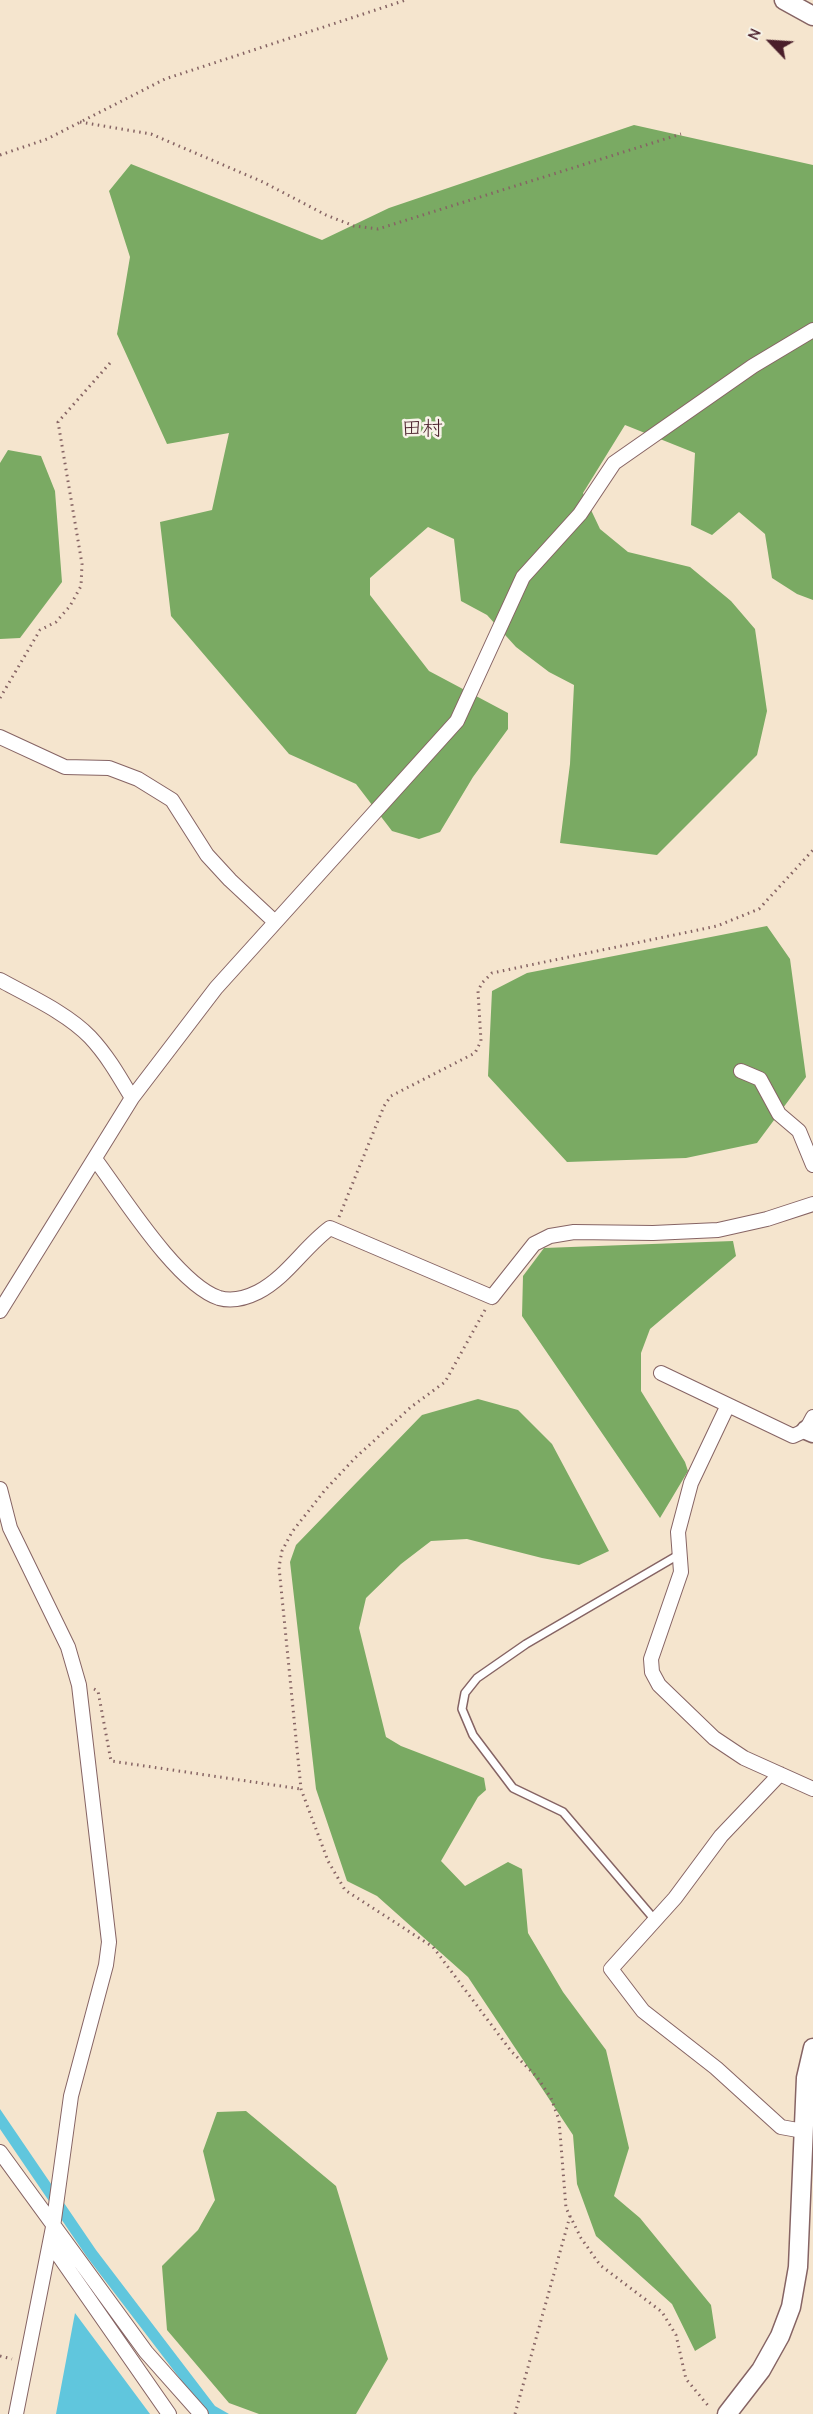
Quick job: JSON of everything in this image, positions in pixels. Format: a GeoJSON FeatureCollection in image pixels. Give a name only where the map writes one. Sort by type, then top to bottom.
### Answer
{"type":"FeatureCollection","features":[{"type":"Feature","properties":{"kind":"street"},"geometry":{"type":"LineString","coordinates":[[784,0],[813,16]]}},
{"type":"Feature","properties":{"kind":"street"},"geometry":{"type":"LineString","coordinates":[[0,1311],[132,1098],[216,988],[457,720],[523,577],[580,514],[614,463],[753,366],[813,330]]}},
{"type":"Feature","properties":{"kind":"street"},"geometry":{"type":"LineString","coordinates":[[0,737],[65,767],[109,768],[138,779],[172,800],[207,855],[275,922]]}},
{"type":"Feature","properties":{"kind":"street"},"geometry":{"type":"LineString","coordinates":[[0,980],[52,1009],[88,1035],[113,1065],[132,1098]]}},
{"type":"Feature","properties":{"kind":"street"},"geometry":{"type":"LineString","coordinates":[[741,1071],[760,1079],[778,1114],[799,1131],[813,1165]]}},
{"type":"Feature","properties":{"kind":"street"},"geometry":{"type":"LineString","coordinates":[[95,1159],[172,1263],[196,1284],[218,1298],[239,1300],[260,1291],[282,1275],[313,1241],[330,1228],[492,1297],[534,1244],[550,1236],[574,1232],[653,1233],[718,1230],[766,1219],[813,1204]]}},
{"type":"Feature","properties":{"kind":"street"},"geometry":{"type":"LineString","coordinates":[[661,1373],[793,1436],[811,1427]]}},
{"type":"Feature","properties":{"kind":"street"},"geometry":{"type":"LineString","coordinates":[[728,1405],[691,1483],[678,1532],[681,1572],[651,1659],[652,1672],[659,1685],[714,1738],[744,1758],[813,1789]]}},
{"type":"Feature","properties":{"kind":"street"},"geometry":{"type":"LineString","coordinates":[[0,1488],[10,1528],[68,1647],[79,1685],[110,1942],[71,2096],[53,2227],[16,2414]]}},
{"type":"Feature","properties":{"kind":"street"},"geometry":{"type":"LineString","coordinates":[[780,1774],[721,1836],[675,1898],[611,1969],[644,2012],[716,2068],[781,2127],[803,2131]]}},
{"type":"Feature","properties":{"kind":"street"},"geometry":{"type":"LineString","coordinates":[[727,2414],[761,2370],[780,2336],[791,2307],[798,2267],[807,2171],[803,2131],[806,2078],[813,2048]]}},
{"type":"Feature","properties":{"kind":"street"},"geometry":{"type":"LineString","coordinates":[[0,2152],[146,2352],[201,2414]]}},
{"type":"Feature","properties":{"kind":"street"},"geometry":{"type":"LineString","coordinates":[[50,2243],[169,2414]]}},
{"type":"Feature","properties":{"kind":"lane"},"geometry":{"type":"LineString","coordinates":[[655,1920],[563,1812],[513,1788],[473,1735],[462,1708],[465,1693],[477,1678],[526,1644],[680,1554]]}},
{"type":"Feature","properties":{"kind":"path"},"geometry":{"type":"LineString","coordinates":[[0,155],[47,139],[165,79],[406,0]]}},
{"type":"Feature","properties":{"kind":"path"},"geometry":{"type":"LineString","coordinates":[[80,122],[151,134],[263,182],[326,215],[354,226],[378,229],[681,134]]}},
{"type":"Feature","properties":{"kind":"path"},"geometry":{"type":"LineString","coordinates":[[0,698],[40,630],[56,622],[70,606],[81,586],[82,564],[58,422],[110,363]]}},
{"type":"Feature","properties":{"kind":"path"},"geometry":{"type":"LineString","coordinates":[[334,1230],[384,1106],[391,1096],[475,1053],[481,1041],[478,991],[492,973],[717,926],[759,909],[813,850]]}},
{"type":"Feature","properties":{"kind":"path"},"geometry":{"type":"LineString","coordinates":[[492,1297],[446,1382],[411,1407],[355,1458],[291,1532],[282,1551],[279,1567],[301,1789],[328,1861],[345,1890],[433,1947],[511,2051],[537,2077],[551,2098],[559,2120],[566,2208],[581,2238],[600,2265],[662,2312],[676,2335],[686,2379],[715,2414]]}},
{"type":"Feature","properties":{"kind":"path"},"geometry":{"type":"LineString","coordinates":[[79,1685],[98,1691],[111,1761],[301,1789]]}},
{"type":"Feature","properties":{"kind":"path"},"geometry":{"type":"LineString","coordinates":[[515,2414],[570,2216]]}},
{"type":"Feature","properties":{"kind":"green space"},"geometry":{"type":"Polygon","coordinates":[[[634,125],[813,165],[813,600],[797,594],[772,578],[765,534],[739,512],[712,535],[691,525],[695,453],[625,425],[583,493],[600,529],[628,552],[690,567],[731,601],[755,629],[767,711],[757,755],[657,855],[560,843],[570,764],[574,685],[549,672],[516,647],[487,615],[461,601],[454,539],[428,527],[370,578],[370,595],[429,671],[508,713],[508,729],[473,777],[440,832],[419,839],[392,831],[356,784],[289,754],[171,616],[160,522],[212,510],[229,433],[167,444],[117,334],[130,257],[109,191],[131,164],[322,240],[389,208],[634,125]]]}},
{"type":"Feature","properties":{"kind":"green space"},"geometry":{"type":"Polygon","coordinates":[[[8,450],[41,456],[55,491],[62,582],[20,638],[0,639],[0,463],[8,450]]]}},
{"type":"Feature","properties":{"kind":"green space"},"geometry":{"type":"Polygon","coordinates":[[[767,926],[790,959],[806,1077],[757,1143],[686,1158],[567,1162],[488,1076],[492,991],[527,973],[767,926]]]}},
{"type":"Feature","properties":{"kind":"green space"},"geometry":{"type":"Polygon","coordinates":[[[733,1241],[736,1256],[650,1329],[641,1353],[641,1391],[685,1462],[688,1471],[660,1518],[522,1316],[523,1276],[544,1248],[733,1241]]]}},
{"type":"Feature","properties":{"kind":"green space"},"geometry":{"type":"Polygon","coordinates":[[[478,1399],[518,1410],[552,1444],[609,1551],[579,1565],[467,1539],[431,1541],[401,1564],[366,1598],[359,1628],[386,1737],[401,1746],[484,1778],[486,1790],[478,1797],[441,1861],[465,1886],[508,1862],[522,1869],[528,1933],[563,1992],[606,2050],[629,2148],[614,2196],[640,2218],[711,2305],[716,2338],[695,2351],[672,2304],[596,2236],[577,2184],[573,2135],[468,1977],[377,1896],[347,1881],[316,1789],[290,1562],[296,1545],[422,1415],[478,1399]]]}},
{"type":"Feature","properties":{"kind":"green space"},"geometry":{"type":"Polygon","coordinates":[[[246,2111],[336,2186],[388,2359],[356,2414],[259,2414],[229,2403],[167,2330],[162,2266],[198,2230],[215,2200],[203,2151],[217,2112],[246,2111]]]}},
{"type":"Feature","properties":{"kind":"water"},"geometry":{"type":"Polygon","coordinates":[[[0,2109],[96,2250],[215,2406],[229,2414],[207,2414],[87,2257],[0,2129],[0,2109]]]}},
{"type":"Feature","properties":{"kind":"water"},"geometry":{"type":"Polygon","coordinates":[[[75,2313],[150,2414],[56,2414],[75,2313]]]}},
{"type":"Feature","properties":{"kind":"district","name":"田村"},"geometry":{"type":"Point","coordinates":[422,429]}}]}
